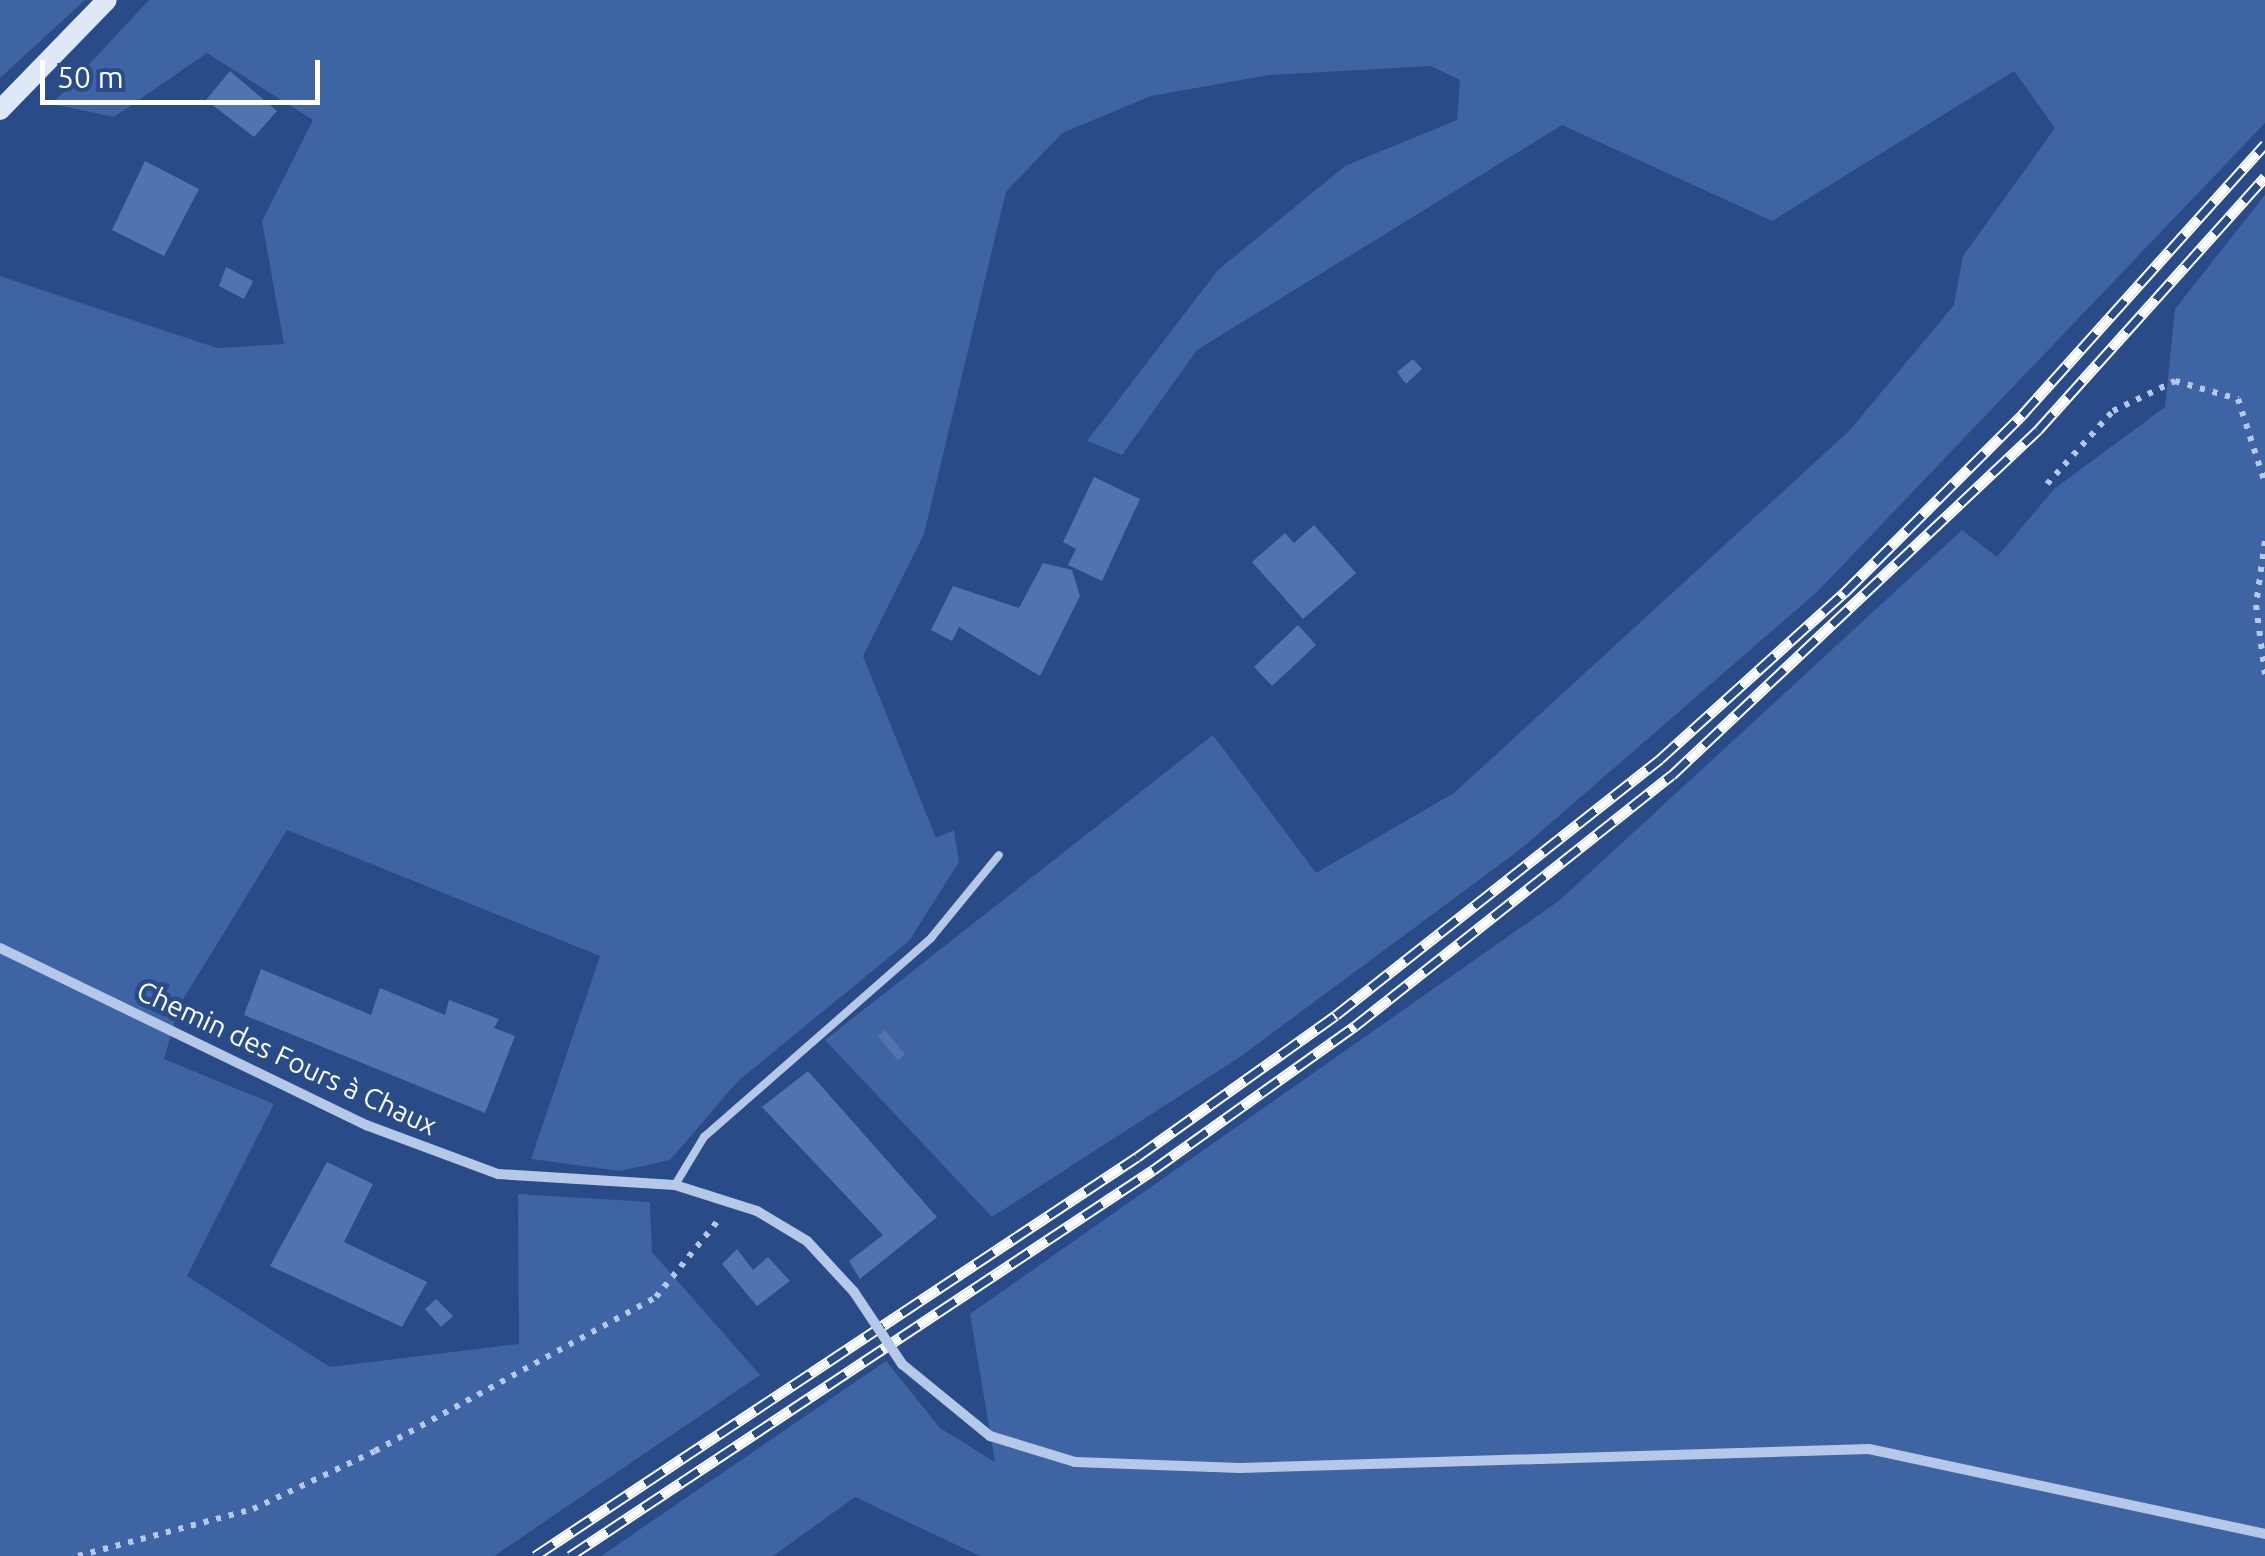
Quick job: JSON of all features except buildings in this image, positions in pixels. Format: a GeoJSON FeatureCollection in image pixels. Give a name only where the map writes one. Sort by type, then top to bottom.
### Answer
{"type":"FeatureCollection","features":[{"type":"Feature","properties":{"kind":"main road"},"geometry":{"type":"LineString","coordinates":[[0,110],[108,0]]}},
{"type":"Feature","properties":{"kind":"street","name":"Chemin des Fours à Chaux"},"geometry":{"type":"LineString","coordinates":[[0,948],[366,1125],[498,1174],[675,1185],[726,1199],[784,1224],[854,1292],[902,1364],[956,1416],[1025,1450],[1122,1466],[1240,1468],[1869,1449],[2265,1534]]}},
{"type":"Feature","properties":{"kind":"lane"},"geometry":{"type":"LineString","coordinates":[[675,1185],[704,1136],[930,938],[999,855]]}},
{"type":"Feature","properties":{"kind":"path"},"geometry":{"type":"LineString","coordinates":[[2047,484],[2113,411],[2175,381],[2238,399],[2265,483]]}},
{"type":"Feature","properties":{"kind":"path"},"geometry":{"type":"LineString","coordinates":[[2265,541],[2256,605],[2265,674]]}},
{"type":"Feature","properties":{"kind":"path"},"geometry":{"type":"LineString","coordinates":[[78,1556],[253,1509],[656,1297],[713,1234],[726,1199]]}},
{"type":"Feature","properties":{"kind":"shaded area"},"geometry":{"type":"Polygon","coordinates":[[[0,0],[85,0],[0,78],[0,0]]]}},
{"type":"Feature","properties":{"kind":"shaded area"},"geometry":{"type":"Polygon","coordinates":[[[149,0],[2265,0],[2265,123],[1818,591],[1522,848],[1240,1057],[992,1217],[825,1040],[1213,735],[1316,873],[1454,793],[1849,431],[1954,305],[1963,256],[2055,128],[2014,71],[1772,221],[1562,125],[1197,350],[1122,455],[1087,441],[1218,270],[1345,166],[1457,120],[1460,80],[1431,66],[1269,75],[1151,96],[1062,133],[1006,192],[924,534],[863,656],[936,838],[954,830],[959,862],[909,941],[738,1081],[670,1160],[620,1171],[531,1159],[600,956],[287,830],[179,1006],[164,1059],[274,1104],[187,1276],[330,1367],[519,1344],[518,1194],[650,1202],[652,1252],[760,1375],[494,1556],[0,1556],[0,276],[217,348],[284,344],[262,221],[313,120],[207,53],[114,117],[52,104],[149,0]]]}},
{"type":"Feature","properties":{"kind":"shaded area"},"geometry":{"type":"Polygon","coordinates":[[[2265,195],[2265,1556],[980,1556],[855,1497],[773,1556],[601,1556],[886,1361],[940,1428],[995,1462],[970,1314],[1560,900],[1962,530],[1997,557],[2054,489],[2165,407],[2175,309],[2265,195]]]}},
{"type":"Feature","properties":{"kind":"railway"},"geometry":{"type":"LineString","coordinates":[[535,1556],[1137,1157],[1336,1015],[1660,759],[1844,593],[2022,415],[2265,144]]}},
{"type":"Feature","properties":{"kind":"railway"},"geometry":{"type":"LineString","coordinates":[[570,1556],[1153,1170],[1355,1026],[1672,775],[2038,430],[2265,177]]}}]}
